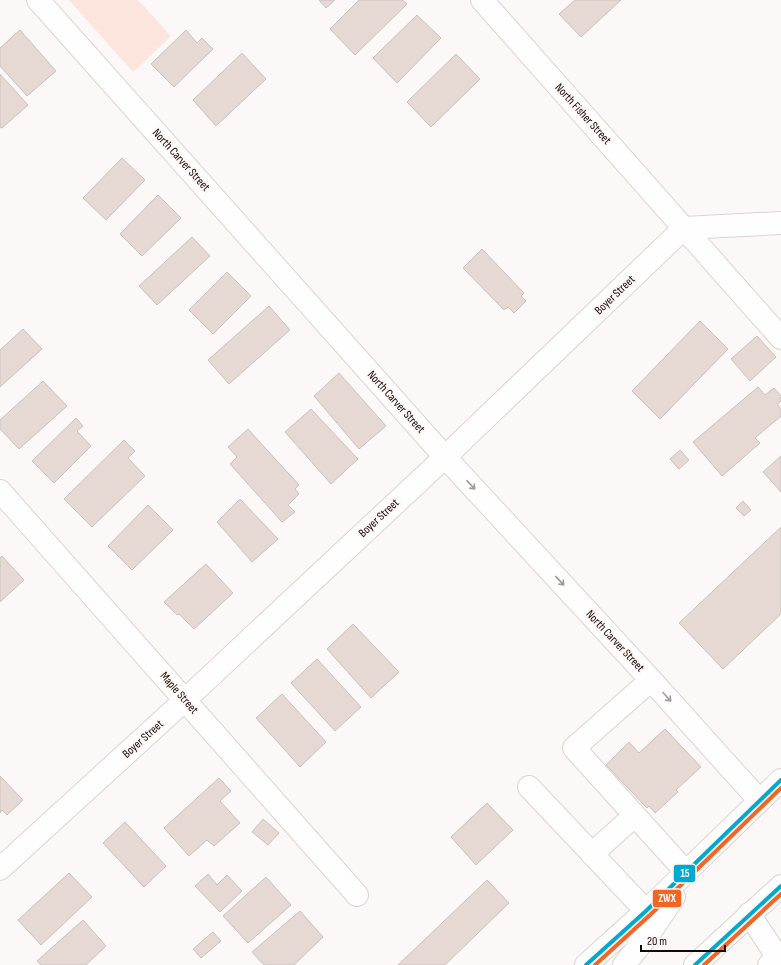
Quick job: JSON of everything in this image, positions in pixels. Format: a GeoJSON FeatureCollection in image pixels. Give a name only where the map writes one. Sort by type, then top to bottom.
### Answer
{"type":"FeatureCollection","features":[{"type":"Feature","properties":{"kind":"street","name":"North Carver Street"},"geometry":{"type":"LineString","coordinates":[[38,0],[445,457],[760,800]]}},
{"type":"Feature","properties":{"kind":"street","name":"North Fisher Street"},"geometry":{"type":"LineString","coordinates":[[482,0],[781,338]]}},
{"type":"Feature","properties":{"kind":"street"},"geometry":{"type":"LineString","coordinates":[[684,228],[781,223]]}},
{"type":"Feature","properties":{"kind":"street","name":"Boyer Street"},"geometry":{"type":"LineString","coordinates":[[0,869],[186,700],[445,457],[684,228]]}},
{"type":"Feature","properties":{"kind":"street","name":"Maple Street"},"geometry":{"type":"LineString","coordinates":[[0,491],[357,895]]}},
{"type":"Feature","properties":{"kind":"street"},"geometry":{"type":"LineString","coordinates":[[651,680],[574,748],[634,816],[692,865]]}},
{"type":"Feature","properties":{"kind":"street"},"geometry":{"type":"LineString","coordinates":[[586,965],[646,911],[781,780]]}},
{"type":"Feature","properties":{"kind":"street"},"geometry":{"type":"LineString","coordinates":[[529,787],[646,911]]}},
{"type":"Feature","properties":{"kind":"street"},"geometry":{"type":"LineString","coordinates":[[592,854],[634,816]]}},
{"type":"Feature","properties":{"kind":"street"},"geometry":{"type":"LineString","coordinates":[[624,965],[649,934],[692,865]]}},
{"type":"Feature","properties":{"kind":"street"},"geometry":{"type":"LineString","coordinates":[[695,965],[781,886]]}},
{"type":"Feature","properties":{"kind":"street"},"geometry":{"type":"LineString","coordinates":[[749,914],[777,956],[769,965]]}},
{"type":"Feature","properties":{"kind":"shaded area"},"geometry":{"type":"Polygon","coordinates":[[[69,0],[138,0],[171,36],[133,72],[69,0]]]}},
{"type":"Feature","properties":{"kind":"building"},"geometry":{"type":"Polygon","coordinates":[[[319,0],[335,0],[326,8],[319,0]]]}},
{"type":"Feature","properties":{"kind":"building"},"geometry":{"type":"Polygon","coordinates":[[[359,0],[402,0],[407,4],[355,55],[330,29],[359,0]]]}},
{"type":"Feature","properties":{"kind":"building"},"geometry":{"type":"Polygon","coordinates":[[[575,0],[621,0],[581,37],[559,14],[575,0]]]}},
{"type":"Feature","properties":{"kind":"building"},"geometry":{"type":"Polygon","coordinates":[[[417,15],[441,38],[397,83],[373,58],[417,15]]]}},
{"type":"Feature","properties":{"kind":"building"},"geometry":{"type":"Polygon","coordinates":[[[20,30],[56,71],[27,96],[0,66],[0,48],[20,30]]]}},
{"type":"Feature","properties":{"kind":"building"},"geometry":{"type":"Polygon","coordinates":[[[186,30],[197,43],[202,38],[213,49],[174,87],[151,64],[186,30]]]}},
{"type":"Feature","properties":{"kind":"building"},"geometry":{"type":"Polygon","coordinates":[[[242,53],[266,79],[216,126],[193,100],[242,53]]]}},
{"type":"Feature","properties":{"kind":"building"},"geometry":{"type":"Polygon","coordinates":[[[456,54],[480,79],[431,127],[407,102],[456,54]]]}},
{"type":"Feature","properties":{"kind":"building"},"geometry":{"type":"Polygon","coordinates":[[[0,74],[28,105],[2,128],[0,127],[0,74]]]}},
{"type":"Feature","properties":{"kind":"building"},"geometry":{"type":"Polygon","coordinates":[[[122,158],[145,180],[106,220],[83,198],[122,158]]]}},
{"type":"Feature","properties":{"kind":"building"},"geometry":{"type":"Polygon","coordinates":[[[158,195],[181,218],[142,256],[120,234],[158,195]]]}},
{"type":"Feature","properties":{"kind":"building"},"geometry":{"type":"Polygon","coordinates":[[[192,237],[210,256],[157,305],[139,286],[192,237]]]}},
{"type":"Feature","properties":{"kind":"building"},"geometry":{"type":"Polygon","coordinates":[[[482,249],[524,293],[521,296],[526,301],[514,313],[508,307],[504,310],[463,268],[482,249]]]}},
{"type":"Feature","properties":{"kind":"building"},"geometry":{"type":"Polygon","coordinates":[[[227,272],[251,296],[213,334],[189,310],[227,272]]]}},
{"type":"Feature","properties":{"kind":"building"},"geometry":{"type":"Polygon","coordinates":[[[269,306],[290,330],[229,384],[208,360],[269,306]]]}},
{"type":"Feature","properties":{"kind":"building"},"geometry":{"type":"Polygon","coordinates":[[[700,321],[728,349],[660,419],[632,391],[700,321]]]}},
{"type":"Feature","properties":{"kind":"building"},"geometry":{"type":"Polygon","coordinates":[[[23,329],[42,349],[0,387],[0,350],[23,329]]]}},
{"type":"Feature","properties":{"kind":"building"},"geometry":{"type":"Polygon","coordinates":[[[757,336],[776,357],[750,381],[731,359],[757,336]]]}},
{"type":"Feature","properties":{"kind":"building"},"geometry":{"type":"Polygon","coordinates":[[[339,373],[386,426],[359,449],[314,396],[339,373]]]}},
{"type":"Feature","properties":{"kind":"building"},"geometry":{"type":"Polygon","coordinates":[[[43,381],[67,406],[19,449],[0,429],[0,420],[43,381]]]}},
{"type":"Feature","properties":{"kind":"building"},"geometry":{"type":"Polygon","coordinates":[[[758,387],[765,395],[774,388],[781,396],[781,401],[777,404],[781,409],[781,416],[755,438],[760,443],[722,476],[693,442],[758,387]]]}},
{"type":"Feature","properties":{"kind":"building"},"geometry":{"type":"Polygon","coordinates":[[[311,409],[358,459],[331,484],[285,432],[311,409]]]}},
{"type":"Feature","properties":{"kind":"building"},"geometry":{"type":"Polygon","coordinates":[[[76,418],[83,426],[77,431],[91,446],[54,483],[32,461],[76,418]]]}},
{"type":"Feature","properties":{"kind":"building"},"geometry":{"type":"Polygon","coordinates":[[[248,429],[299,485],[295,489],[299,494],[288,505],[295,512],[282,522],[230,464],[237,457],[228,447],[248,429]]]}},
{"type":"Feature","properties":{"kind":"building"},"geometry":{"type":"Polygon","coordinates":[[[124,440],[135,451],[128,458],[145,476],[92,527],[64,499],[124,440]]]}},
{"type":"Feature","properties":{"kind":"building"},"geometry":{"type":"Polygon","coordinates":[[[680,450],[689,460],[679,469],[670,459],[680,450]]]}},
{"type":"Feature","properties":{"kind":"building"},"geometry":{"type":"Polygon","coordinates":[[[781,456],[781,492],[763,472],[781,456]]]}},
{"type":"Feature","properties":{"kind":"building"},"geometry":{"type":"Polygon","coordinates":[[[240,499],[278,539],[252,562],[217,522],[240,499]]]}},
{"type":"Feature","properties":{"kind":"building"},"geometry":{"type":"Polygon","coordinates":[[[743,501],[751,510],[744,516],[736,508],[743,501]]]}},
{"type":"Feature","properties":{"kind":"building"},"geometry":{"type":"Polygon","coordinates":[[[148,505],[173,530],[132,570],[108,546],[148,505]]]}},
{"type":"Feature","properties":{"kind":"building"},"geometry":{"type":"Polygon","coordinates":[[[781,527],[781,614],[723,669],[679,623],[781,527]]]}},
{"type":"Feature","properties":{"kind":"building"},"geometry":{"type":"Polygon","coordinates":[[[2,556],[24,580],[0,602],[0,558],[2,556]]]}},
{"type":"Feature","properties":{"kind":"building"},"geometry":{"type":"Polygon","coordinates":[[[206,564],[233,593],[194,629],[164,602],[206,564]]]}},
{"type":"Feature","properties":{"kind":"building"},"geometry":{"type":"Polygon","coordinates":[[[353,624],[399,672],[371,698],[327,649],[353,624]]]}},
{"type":"Feature","properties":{"kind":"building"},"geometry":{"type":"Polygon","coordinates":[[[317,659],[361,707],[335,731],[291,683],[317,659]]]}},
{"type":"Feature","properties":{"kind":"building"},"geometry":{"type":"Polygon","coordinates":[[[282,694],[326,742],[300,767],[256,718],[282,694]]]}},
{"type":"Feature","properties":{"kind":"building"},"geometry":{"type":"Polygon","coordinates":[[[665,729],[701,767],[676,790],[678,792],[655,813],[649,806],[647,808],[606,765],[629,742],[639,753],[665,729]]]}},
{"type":"Feature","properties":{"kind":"building"},"geometry":{"type":"Polygon","coordinates":[[[0,776],[23,800],[7,815],[2,810],[0,813],[0,776]]]}},
{"type":"Feature","properties":{"kind":"building"},"geometry":{"type":"Polygon","coordinates":[[[219,778],[231,791],[220,801],[240,823],[214,846],[207,840],[189,856],[164,828],[219,778]]]}},
{"type":"Feature","properties":{"kind":"building"},"geometry":{"type":"Polygon","coordinates":[[[487,803],[513,830],[476,865],[451,837],[487,803]]]}},
{"type":"Feature","properties":{"kind":"building"},"geometry":{"type":"Polygon","coordinates":[[[263,819],[279,833],[268,845],[252,832],[263,819]]]}},
{"type":"Feature","properties":{"kind":"building"},"geometry":{"type":"Polygon","coordinates":[[[125,822],[166,866],[144,887],[103,843],[125,822]]]}},
{"type":"Feature","properties":{"kind":"building"},"geometry":{"type":"Polygon","coordinates":[[[69,873],[92,897],[41,945],[18,920],[69,873]]]}},
{"type":"Feature","properties":{"kind":"building"},"geometry":{"type":"Polygon","coordinates":[[[208,874],[217,885],[227,875],[242,891],[220,912],[195,886],[208,874]]]}},
{"type":"Feature","properties":{"kind":"building"},"geometry":{"type":"Polygon","coordinates":[[[266,877],[291,905],[248,943],[223,916],[266,877]]]}},
{"type":"Feature","properties":{"kind":"building"},"geometry":{"type":"Polygon","coordinates":[[[487,880],[509,903],[445,965],[398,965],[487,880]]]}},
{"type":"Feature","properties":{"kind":"building"},"geometry":{"type":"Polygon","coordinates":[[[300,911],[323,937],[294,965],[264,965],[252,952],[300,911]]]}},
{"type":"Feature","properties":{"kind":"building"},"geometry":{"type":"Polygon","coordinates":[[[83,920],[106,946],[86,965],[41,965],[37,961],[83,920]]]}},
{"type":"Feature","properties":{"kind":"building"},"geometry":{"type":"Polygon","coordinates":[[[213,932],[221,941],[201,958],[193,949],[213,932]]]}},
{"type":"Feature","properties":{"kind":"transit line","name":"15"},"geometry":{"type":"LineString","coordinates":[[586,965],[646,911],[781,780]]}},
{"type":"Feature","properties":{"kind":"transit line","name":"ZWX"},"geometry":{"type":"LineString","coordinates":[[595,965],[650,915],[781,788]]}},
{"type":"Feature","properties":{"kind":"transit line","name":"15"},"geometry":{"type":"LineString","coordinates":[[695,965],[781,886]]}},
{"type":"Feature","properties":{"kind":"transit line","name":"ZWX"},"geometry":{"type":"LineString","coordinates":[[704,965],[781,894]]}}]}
